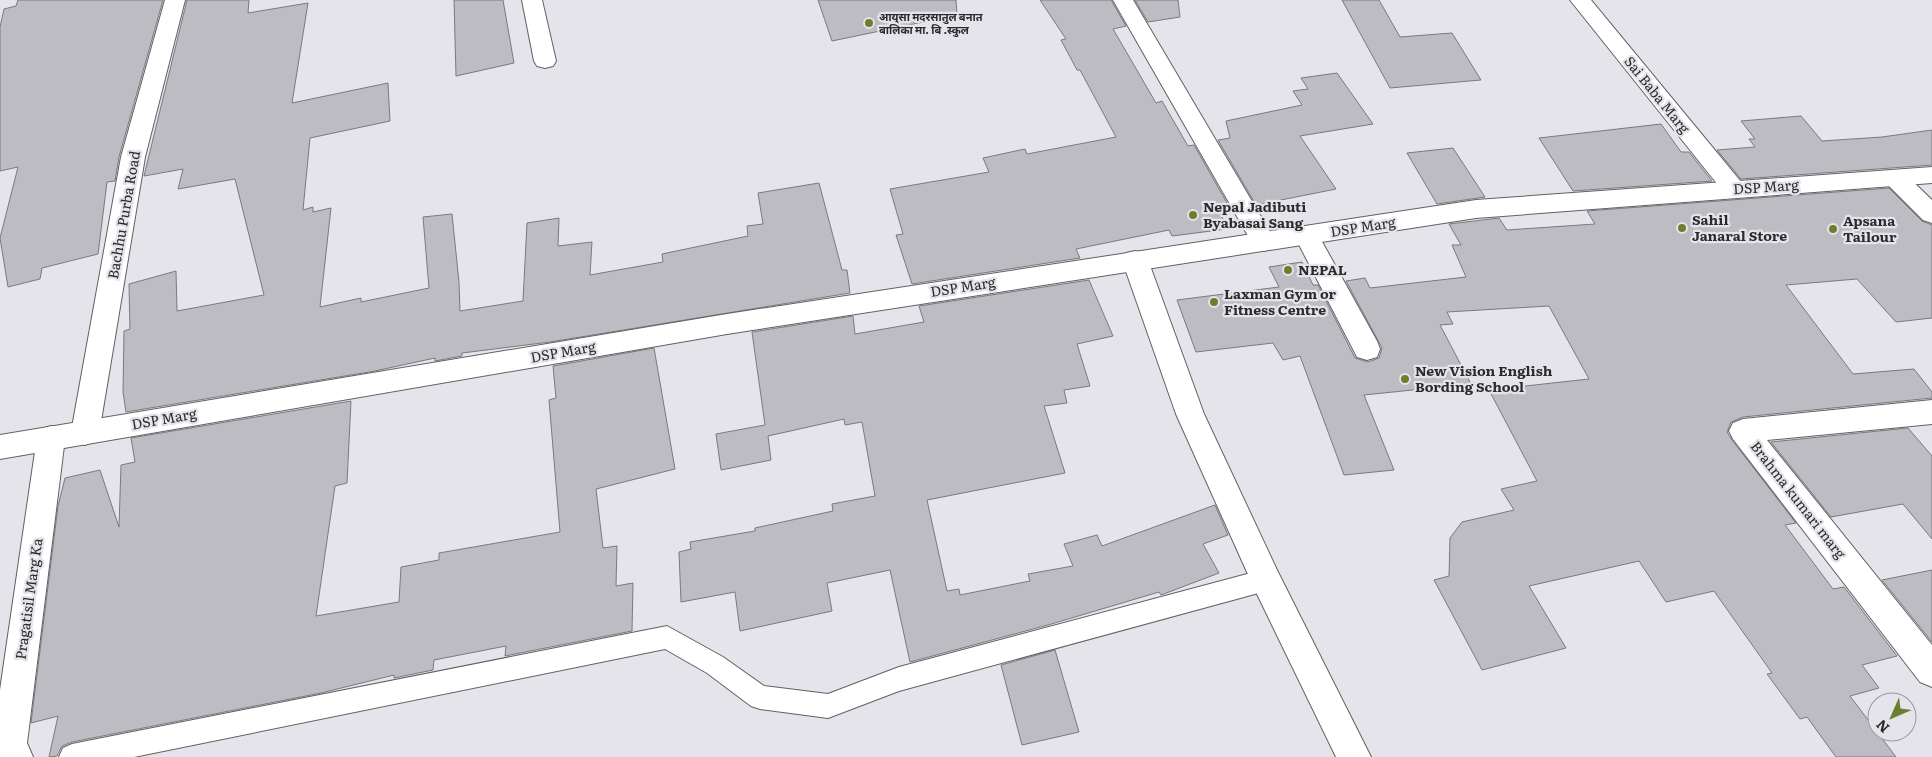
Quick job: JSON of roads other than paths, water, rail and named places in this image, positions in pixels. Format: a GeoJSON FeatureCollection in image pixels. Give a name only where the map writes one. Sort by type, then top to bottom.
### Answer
{"type":"FeatureCollection","features":[{"type":"Feature","properties":{"kind":"street","name":"Bachhu Purba Road"},"geometry":{"type":"LineString","coordinates":[[85,432],[134,157],[175,0]]}},
{"type":"Feature","properties":{"kind":"street"},"geometry":{"type":"LineString","coordinates":[[532,0],[545,61]]}},
{"type":"Feature","properties":{"kind":"street"},"geometry":{"type":"LineString","coordinates":[[1123,0],[1264,242]]}},
{"type":"Feature","properties":{"kind":"street","name":"Sai Baba Marg"},"geometry":{"type":"LineString","coordinates":[[1580,0],[1734,189]]}},
{"type":"Feature","properties":{"kind":"street","name":"DSP Marg"},"geometry":{"type":"LineString","coordinates":[[0,447],[727,324],[1476,209],[1932,175]]}},
{"type":"Feature","properties":{"kind":"street"},"geometry":{"type":"LineString","coordinates":[[1895,178],[1932,214]]}},
{"type":"Feature","properties":{"kind":"street"},"geometry":{"type":"LineString","coordinates":[[1306,235],[1368,349]]}},
{"type":"Feature","properties":{"kind":"street"},"geometry":{"type":"LineString","coordinates":[[1135,260],[1190,414],[1266,580],[1354,757]]}},
{"type":"Feature","properties":{"kind":"street","name":"Brahma kumari marg"},"geometry":{"type":"LineString","coordinates":[[1932,412],[1744,431],[1932,671]]}},
{"type":"Feature","properties":{"kind":"street","name":"Pragatisil Marg Ka"},"geometry":{"type":"LineString","coordinates":[[16,757],[9,747],[51,438]]}},
{"type":"Feature","properties":{"kind":"lane"},"geometry":{"type":"LineString","coordinates":[[72,757],[667,637],[715,665],[760,697],[828,706],[899,679],[1266,580]]}},
{"type":"Feature","properties":{"kind":"place","name":"आयुसा मदरसातुल बनात बालिका मा. बि .स्कुल"},"geometry":{"type":"Point","coordinates":[869,23]}},
{"type":"Feature","properties":{"kind":"place","name":"Nepal Jadibuti Byabasai Sang"},"geometry":{"type":"Point","coordinates":[1193,215]}},
{"type":"Feature","properties":{"kind":"place","name":"Sahil Janaral Store"},"geometry":{"type":"Point","coordinates":[1682,228]}},
{"type":"Feature","properties":{"kind":"place","name":"Apsana Tailour"},"geometry":{"type":"Point","coordinates":[1833,229]}},
{"type":"Feature","properties":{"kind":"place","name":"NEPAL"},"geometry":{"type":"Point","coordinates":[1288,270]}},
{"type":"Feature","properties":{"kind":"place","name":"Laxman Gym or Fitness Centre"},"geometry":{"type":"Point","coordinates":[1214,302]}},
{"type":"Feature","properties":{"kind":"place","name":"New Vision English Bording School"},"geometry":{"type":"Point","coordinates":[1405,379]}}]}
